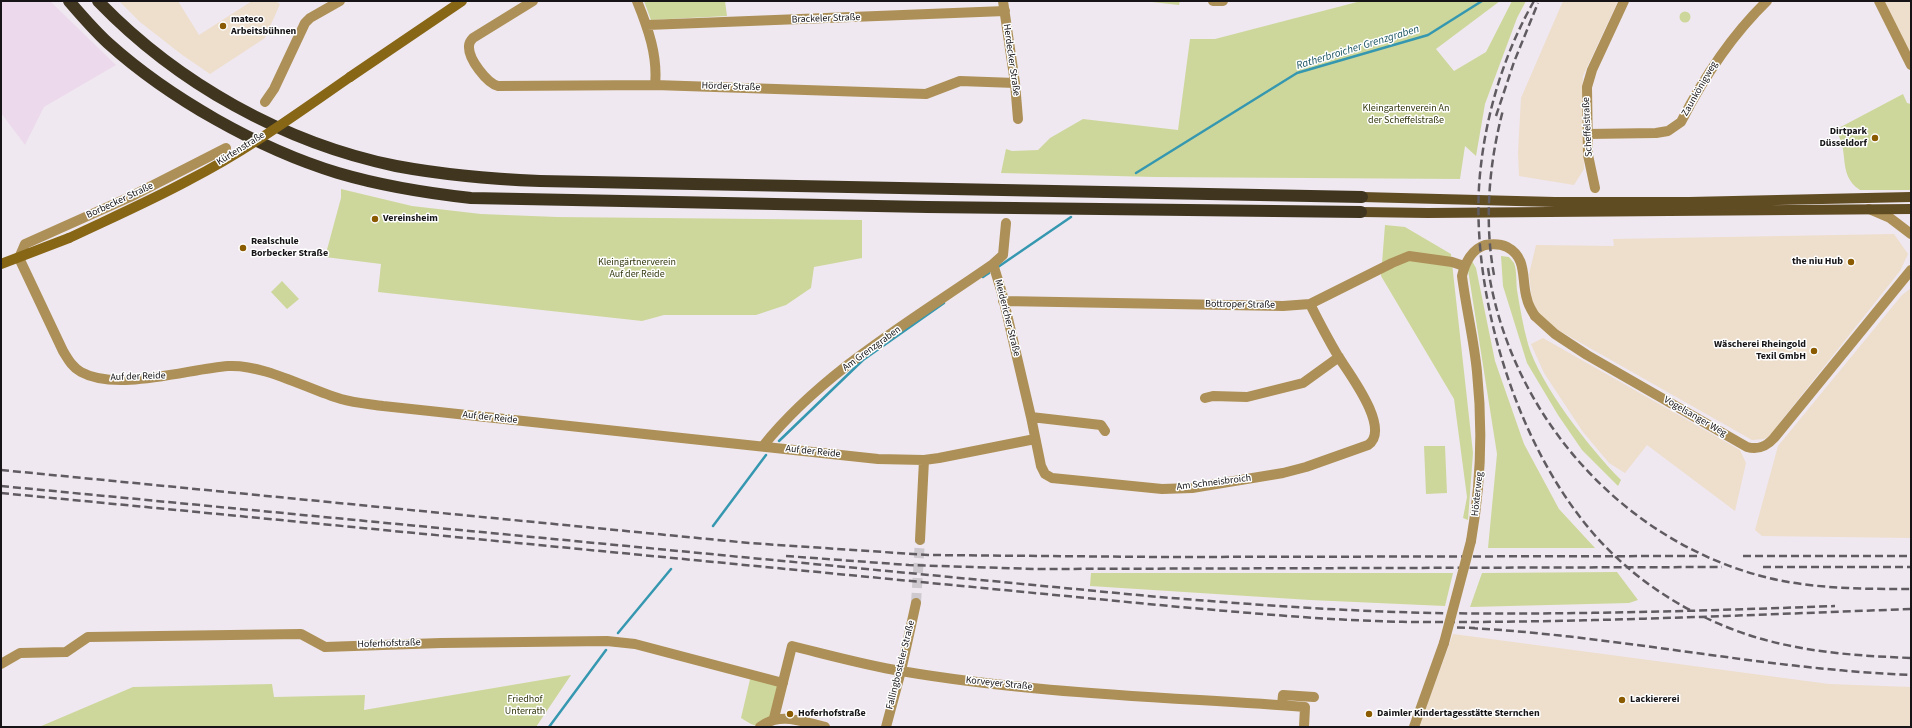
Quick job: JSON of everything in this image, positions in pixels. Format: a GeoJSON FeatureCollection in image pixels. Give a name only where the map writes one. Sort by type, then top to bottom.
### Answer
{"type":"FeatureCollection","features":[{"type":"Feature","properties":{"kind":"highway"},"geometry":{"type":"LineString","coordinates":[[68,1],[107,42],[128,60],[157,82],[222,122],[277,149],[337,173],[384,185],[426,193],[471,198],[919,207],[1361,212]]}},
{"type":"Feature","properties":{"kind":"highway"},"geometry":{"type":"LineString","coordinates":[[98,1],[121,24],[172,65],[205,88],[244,110],[288,131],[350,154],[435,173],[480,178],[540,181],[1362,197]]}},
{"type":"Feature","properties":{"kind":"main road","name":"Kürtenstraße"},"geometry":{"type":"LineString","coordinates":[[1,264],[69,238],[190,180],[296,115],[350,76],[462,1]]}},
{"type":"Feature","properties":{"kind":"main road"},"geometry":{"type":"LineString","coordinates":[[1362,197],[1555,202],[1689,202],[1911,197]]}},
{"type":"Feature","properties":{"kind":"main road"},"geometry":{"type":"LineString","coordinates":[[1361,212],[1460,213],[1911,209]]}},
{"type":"Feature","properties":{"kind":"street"},"geometry":{"type":"LineString","coordinates":[[265,102],[274,89],[305,23],[310,18],[340,1]]}},
{"type":"Feature","properties":{"kind":"street","name":"Hörder Straße"},"geometry":{"type":"LineString","coordinates":[[533,1],[473,38],[468,45],[470,54],[485,78],[492,84],[498,86],[655,85],[926,94],[960,81],[1015,83]]}},
{"type":"Feature","properties":{"kind":"street"},"geometry":{"type":"LineString","coordinates":[[637,1],[647,25],[654,55],[656,73],[655,85]]}},
{"type":"Feature","properties":{"kind":"street","name":"Herdecker Straße"},"geometry":{"type":"LineString","coordinates":[[1003,1],[1015,83],[1018,119]]}},
{"type":"Feature","properties":{"kind":"street"},"geometry":{"type":"LineString","coordinates":[[1213,1],[1223,1]]}},
{"type":"Feature","properties":{"kind":"street","name":"Scheffelstraße"},"geometry":{"type":"LineString","coordinates":[[1595,188],[1588,156],[1586,96],[1589,78],[1624,1]]}},
{"type":"Feature","properties":{"kind":"street","name":"Zaunkönigweg"},"geometry":{"type":"LineString","coordinates":[[1587,134],[1656,133],[1676,128],[1722,52],[1746,22],[1767,1]]}},
{"type":"Feature","properties":{"kind":"street"},"geometry":{"type":"LineString","coordinates":[[1879,1],[1911,65]]}},
{"type":"Feature","properties":{"kind":"street","name":"Brackeler Straße"},"geometry":{"type":"LineString","coordinates":[[647,25],[1004,12]]}},
{"type":"Feature","properties":{"kind":"street","name":"Borbecker Straße"},"geometry":{"type":"LineString","coordinates":[[19,258],[25,244],[130,197],[226,148]]}},
{"type":"Feature","properties":{"kind":"street"},"geometry":{"type":"LineString","coordinates":[[1869,210],[1893,220],[1911,234]]}},
{"type":"Feature","properties":{"kind":"street"},"geometry":{"type":"LineString","coordinates":[[992,264],[1003,255],[1006,223]]}},
{"type":"Feature","properties":{"kind":"street","name":"Vogelsanger Weg"},"geometry":{"type":"LineString","coordinates":[[1464,266],[1477,249],[1489,244],[1504,246],[1514,251],[1519,259],[1523,272],[1527,300],[1535,316],[1555,334],[1586,355],[1746,447],[1760,448],[1768,444],[1774,438],[1911,270]]}},
{"type":"Feature","properties":{"kind":"street","name":"Bottroper Straße"},"geometry":{"type":"LineString","coordinates":[[1004,301],[1283,306],[1310,304],[1406,257],[1452,262],[1464,266]]}},
{"type":"Feature","properties":{"kind":"street","name":"Auf der Reide"},"geometry":{"type":"LineString","coordinates":[[19,258],[70,362],[82,372],[102,378],[155,378],[207,368],[230,366],[250,368],[269,373],[343,399],[383,406],[878,459],[924,460],[1035,439]]}},
{"type":"Feature","properties":{"kind":"street","name":"Meidericher Straße"},"geometry":{"type":"LineString","coordinates":[[992,264],[1004,301],[1035,439]]}},
{"type":"Feature","properties":{"kind":"street","name":"Am Grenzgraben"},"geometry":{"type":"LineString","coordinates":[[763,446],[772,434],[821,387],[861,355],[992,264]]}},
{"type":"Feature","properties":{"kind":"street","name":"Höxterweg"},"geometry":{"type":"LineString","coordinates":[[1414,727],[1444,643],[1471,541],[1480,478],[1481,423],[1477,370],[1462,276],[1464,266]]}},
{"type":"Feature","properties":{"kind":"street"},"geometry":{"type":"LineString","coordinates":[[1205,398],[1213,396],[1247,397],[1303,383],[1339,357],[1310,304]]}},
{"type":"Feature","properties":{"kind":"street","name":"Am Schneisbroich"},"geometry":{"type":"LineString","coordinates":[[1035,439],[1041,466],[1045,474],[1052,478],[1162,489],[1192,488],[1283,473],[1306,467],[1368,445],[1372,443],[1375,436],[1375,428],[1365,396],[1339,357]]}},
{"type":"Feature","properties":{"kind":"street"},"geometry":{"type":"LineString","coordinates":[[1031,417],[1101,425],[1105,431]]}},
{"type":"Feature","properties":{"kind":"street"},"geometry":{"type":"LineString","coordinates":[[920,540],[924,460]]}},
{"type":"Feature","properties":{"kind":"street","name":"Fallingbosteler Straße"},"geometry":{"type":"LineString","coordinates":[[886,727],[901,671],[916,603]]}},
{"type":"Feature","properties":{"kind":"street","name":"Hoferhofstraße"},"geometry":{"type":"LineString","coordinates":[[1,664],[20,653],[66,652],[88,637],[301,634],[325,647],[441,643],[607,641],[635,644],[783,683]]}},
{"type":"Feature","properties":{"kind":"street","name":"Korveyer Straße"},"geometry":{"type":"LineString","coordinates":[[774,718],[792,646],[901,671],[971,681],[1106,695],[1282,705],[1283,695],[1308,700],[1304,727]]}},
{"type":"Feature","properties":{"kind":"street"},"geometry":{"type":"LineString","coordinates":[[760,727],[774,718],[790,719],[825,727]]}},
{"type":"Feature","properties":{"kind":"shaded area"},"geometry":{"type":"Polygon","coordinates":[[[1,1],[50,1],[116,65],[44,107],[25,145],[1,113],[1,1]]]}},
{"type":"Feature","properties":{"kind":"shaded area"},"geometry":{"type":"Polygon","coordinates":[[[119,1],[178,1],[199,35],[252,1],[275,1],[280,4],[265,38],[210,74],[181,54],[140,22],[119,1]]]}},
{"type":"Feature","properties":{"kind":"shaded area"},"geometry":{"type":"Polygon","coordinates":[[[1563,1],[1618,1],[1583,76],[1582,97],[1584,169],[1574,185],[1519,176],[1518,153],[1521,98],[1563,1]]]}},
{"type":"Feature","properties":{"kind":"shaded area"},"geometry":{"type":"Polygon","coordinates":[[[1877,1],[1911,1],[1911,58],[1877,1]]]}},
{"type":"Feature","properties":{"kind":"shaded area"},"geometry":{"type":"Polygon","coordinates":[[[1894,234],[1908,254],[1900,271],[1770,436],[1764,439],[1752,440],[1551,326],[1539,314],[1532,301],[1529,274],[1536,245],[1614,246],[1613,239],[1894,234]]]}},
{"type":"Feature","properties":{"kind":"shaded area"},"geometry":{"type":"Polygon","coordinates":[[[1911,288],[1911,538],[1762,536],[1755,530],[1778,446],[1902,295],[1911,288]]]}},
{"type":"Feature","properties":{"kind":"shaded area"},"geometry":{"type":"Polygon","coordinates":[[[1543,338],[1740,450],[1746,463],[1735,511],[1647,445],[1625,473],[1609,463],[1583,432],[1544,373],[1531,344],[1543,338]]]}},
{"type":"Feature","properties":{"kind":"shaded area"},"geometry":{"type":"Polygon","coordinates":[[[1453,634],[1829,684],[1911,687],[1911,727],[1419,727],[1453,634]]]}},
{"type":"Feature","properties":{"kind":"green space"},"geometry":{"type":"Polygon","coordinates":[[[644,1],[725,1],[727,16],[651,20],[644,1]]]}},
{"type":"Feature","properties":{"kind":"green space"},"geometry":{"type":"Polygon","coordinates":[[[1143,1],[1180,1],[1179,5],[1143,1]]]}},
{"type":"Feature","properties":{"kind":"green space","name":"Kleingartenverein An der Scheffelstraße"},"geometry":{"type":"Polygon","coordinates":[[[1361,1],[1500,1],[1436,49],[1454,71],[1486,52],[1512,1],[1526,1],[1517,18],[1485,104],[1476,156],[1465,146],[1460,179],[1154,177],[1001,173],[1006,149],[1012,151],[1038,150],[1050,138],[1083,119],[1178,130],[1190,39],[1215,39],[1361,1]]]}},
{"type":"Feature","properties":{"kind":"green space"},"geometry":{"type":"Polygon","coordinates":[[[1683,12],[1687,12],[1689,13],[1689,21],[1683,22],[1680,19],[1680,15],[1683,12]]]}},
{"type":"Feature","properties":{"kind":"green space","name":"Dirtpark Düsseldorf"},"geometry":{"type":"Polygon","coordinates":[[[1903,94],[1907,103],[1911,104],[1911,190],[1860,190],[1848,177],[1840,138],[1835,130],[1903,94]]]}},
{"type":"Feature","properties":{"kind":"green space","name":"Kleingärtnerverein Auf der Reide"},"geometry":{"type":"Polygon","coordinates":[[[341,189],[412,206],[481,214],[557,217],[862,220],[862,258],[814,267],[811,288],[786,305],[756,315],[664,315],[642,321],[378,292],[381,264],[325,257],[341,198],[341,189]]]}},
{"type":"Feature","properties":{"kind":"green space"},"geometry":{"type":"Polygon","coordinates":[[[1385,225],[1405,227],[1451,254],[1473,453],[1468,520],[1463,518],[1467,497],[1454,399],[1381,276],[1385,225]]]}},
{"type":"Feature","properties":{"kind":"green space"},"geometry":{"type":"Polygon","coordinates":[[[1501,256],[1509,257],[1514,263],[1517,290],[1528,344],[1543,378],[1582,435],[1621,480],[1618,486],[1582,450],[1558,415],[1527,363],[1503,286],[1501,256]]]}},
{"type":"Feature","properties":{"kind":"green space"},"geometry":{"type":"Polygon","coordinates":[[[1472,261],[1476,268],[1495,361],[1524,444],[1559,509],[1595,548],[1488,548],[1497,454],[1468,270],[1472,261]]]}},
{"type":"Feature","properties":{"kind":"green space"},"geometry":{"type":"Polygon","coordinates":[[[282,281],[299,299],[287,309],[271,292],[282,281]]]}},
{"type":"Feature","properties":{"kind":"green space"},"geometry":{"type":"Polygon","coordinates":[[[1424,446],[1445,446],[1447,493],[1426,494],[1424,446]]]}},
{"type":"Feature","properties":{"kind":"green space"},"geometry":{"type":"Polygon","coordinates":[[[1617,572],[1638,600],[1629,603],[1470,607],[1482,573],[1617,572]]]}},
{"type":"Feature","properties":{"kind":"green space"},"geometry":{"type":"Polygon","coordinates":[[[1091,573],[1453,573],[1445,606],[1310,600],[1090,586],[1091,573]]]}},
{"type":"Feature","properties":{"kind":"green space","name":"Friedhof Unterrath"},"geometry":{"type":"Polygon","coordinates":[[[571,675],[536,727],[39,727],[133,687],[272,684],[274,697],[365,695],[364,710],[571,675]]]}},
{"type":"Feature","properties":{"kind":"green space"},"geometry":{"type":"Polygon","coordinates":[[[751,675],[783,683],[774,718],[757,726],[741,718],[751,675]]]}},
{"type":"Feature","properties":{"kind":"waterway","name":"Ratherbroicher Grenzgraben"},"geometry":{"type":"LineString","coordinates":[[1136,173],[1297,73],[1428,35],[1482,1]]}},
{"type":"Feature","properties":{"kind":"waterway"},"geometry":{"type":"LineString","coordinates":[[998,267],[1071,217]]}},
{"type":"Feature","properties":{"kind":"waterway"},"geometry":{"type":"LineString","coordinates":[[983,277],[989,273]]}},
{"type":"Feature","properties":{"kind":"waterway"},"geometry":{"type":"LineString","coordinates":[[779,441],[863,360],[944,303]]}},
{"type":"Feature","properties":{"kind":"waterway"},"geometry":{"type":"LineString","coordinates":[[713,526],[766,455]]}},
{"type":"Feature","properties":{"kind":"waterway"},"geometry":{"type":"LineString","coordinates":[[618,633],[671,569]]}},
{"type":"Feature","properties":{"kind":"waterway"},"geometry":{"type":"LineString","coordinates":[[549,727],[606,650]]}},
{"type":"Feature","properties":{"kind":"tunnel"},"geometry":{"type":"LineString","coordinates":[[916,603],[920,540]]}},
{"type":"Feature","properties":{"kind":"railway"},"geometry":{"type":"LineString","coordinates":[[1534,1],[1512,45],[1496,91],[1481,163],[1479,187],[1479,236],[1485,288],[1497,340],[1513,393],[1535,443],[1561,489],[1591,531],[1641,579],[1692,611]]}},
{"type":"Feature","properties":{"kind":"railway"},"geometry":{"type":"LineString","coordinates":[[1496,116],[1514,62],[1538,3]]}},
{"type":"Feature","properties":{"kind":"railway"},"geometry":{"type":"LineString","coordinates":[[1494,275],[1489,234],[1491,171],[1503,110]]}},
{"type":"Feature","properties":{"kind":"railway"},"geometry":{"type":"LineString","coordinates":[[1488,268],[1500,321],[1520,372],[1547,419],[1580,462],[1618,500],[1662,532],[1709,558],[1761,576],[1798,584],[1817,586],[1911,589]]}},
{"type":"Feature","properties":{"kind":"railway"},"geometry":{"type":"LineString","coordinates":[[1,470],[749,543],[928,555],[1160,557],[1699,556]]}},
{"type":"Feature","properties":{"kind":"railway"},"geometry":{"type":"LineString","coordinates":[[1,486],[1148,596],[1291,607],[1434,613],[1584,613],[1835,606]]}},
{"type":"Feature","properties":{"kind":"railway"},"geometry":{"type":"LineString","coordinates":[[1,493],[1169,606],[1322,618],[1414,622],[1476,622],[1662,618],[1911,609]]}},
{"type":"Feature","properties":{"kind":"railway"},"geometry":{"type":"LineString","coordinates":[[786,556],[909,565],[1036,569],[1722,567]]}},
{"type":"Feature","properties":{"kind":"railway"},"geometry":{"type":"LineString","coordinates":[[1743,556],[1911,556]]}},
{"type":"Feature","properties":{"kind":"railway"},"geometry":{"type":"LineString","coordinates":[[1763,567],[1911,567]]}},
{"type":"Feature","properties":{"kind":"railway"},"geometry":{"type":"LineString","coordinates":[[1704,617],[1729,628],[1780,644],[1806,649],[1857,655],[1911,658]]}},
{"type":"Feature","properties":{"kind":"railway"},"geometry":{"type":"LineString","coordinates":[[1445,627],[1475,628]]}},
{"type":"Feature","properties":{"kind":"railway"},"geometry":{"type":"LineString","coordinates":[[1470,628],[1581,638],[1745,660],[1856,672],[1911,675]]}},
{"type":"Feature","properties":{"kind":"place","name":"mateco Arbeitsbühnen"},"geometry":{"type":"Point","coordinates":[223,26]}},
{"type":"Feature","properties":{"kind":"place","name":"Dirtpark Düsseldorf"},"geometry":{"type":"Point","coordinates":[1875,138]}},
{"type":"Feature","properties":{"kind":"place","name":"Vereinsheim"},"geometry":{"type":"Point","coordinates":[375,219]}},
{"type":"Feature","properties":{"kind":"place","name":"Realschule Borbecker Straße"},"geometry":{"type":"Point","coordinates":[243,248]}},
{"type":"Feature","properties":{"kind":"place","name":"the niu Hub"},"geometry":{"type":"Point","coordinates":[1851,262]}},
{"type":"Feature","properties":{"kind":"place","name":"Wäscherei Rheingold Texil GmbH"},"geometry":{"type":"Point","coordinates":[1814,351]}},
{"type":"Feature","properties":{"kind":"place","name":"Lackiererei"},"geometry":{"type":"Point","coordinates":[1622,700]}},
{"type":"Feature","properties":{"kind":"place","name":"Hoferhofstraße"},"geometry":{"type":"Point","coordinates":[790,714]}},
{"type":"Feature","properties":{"kind":"place","name":"Daimler Kindertagesstätte Sternchen"},"geometry":{"type":"Point","coordinates":[1369,714]}}]}
